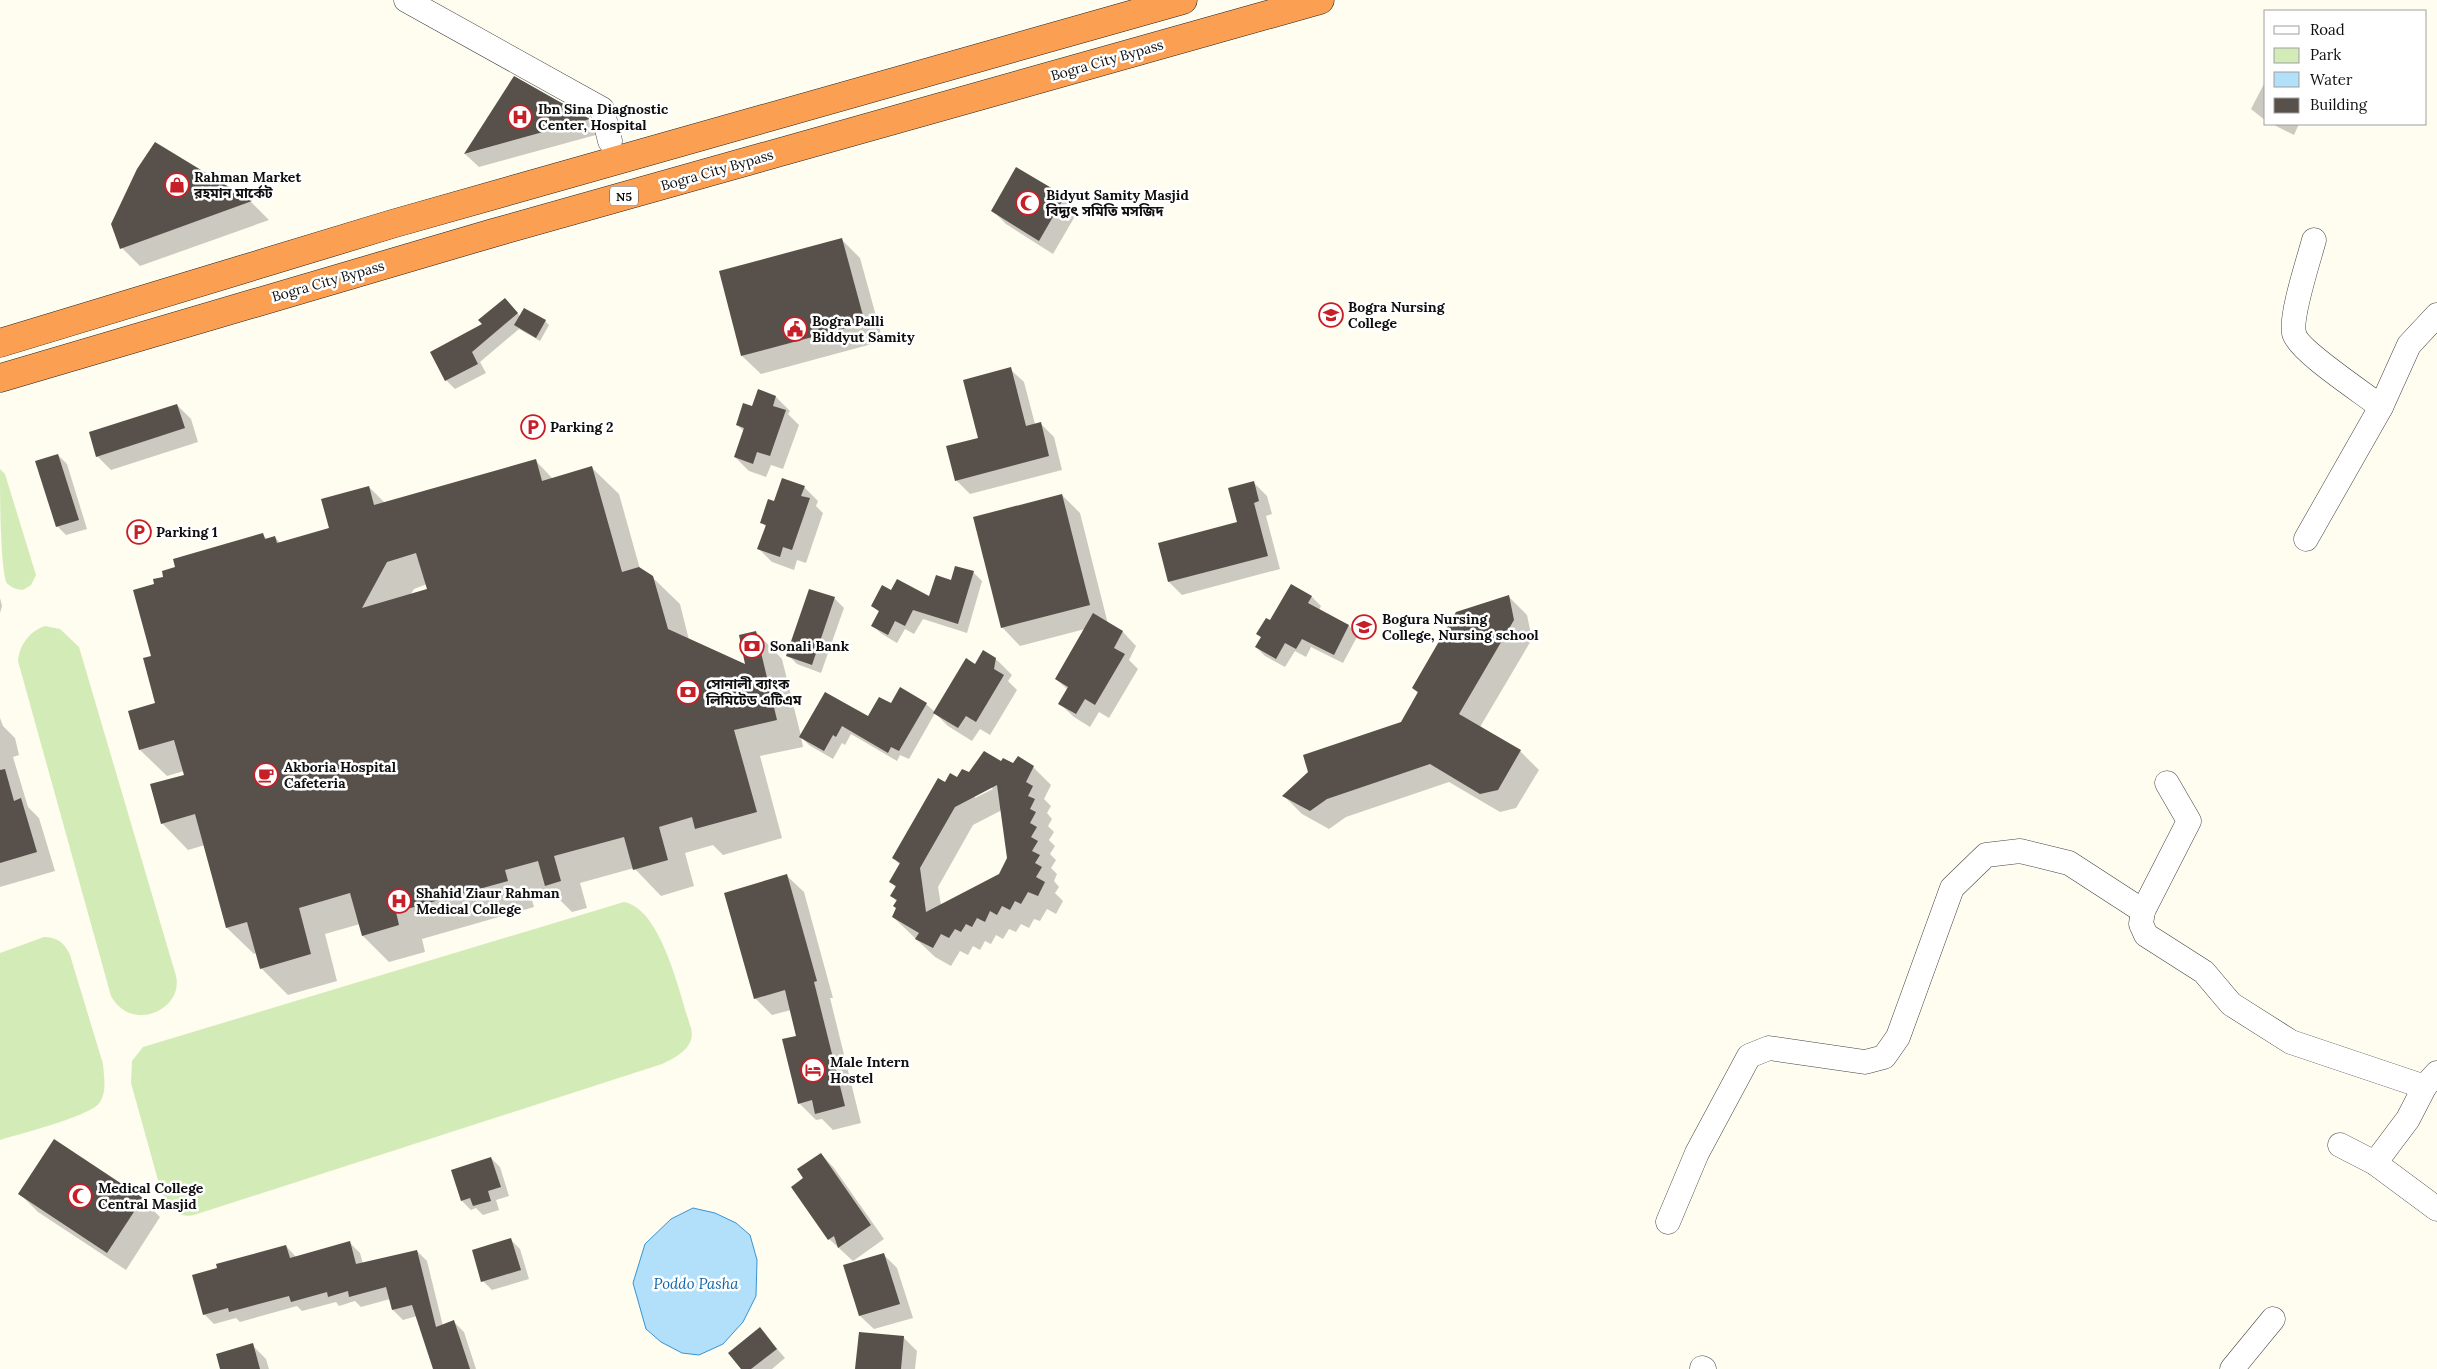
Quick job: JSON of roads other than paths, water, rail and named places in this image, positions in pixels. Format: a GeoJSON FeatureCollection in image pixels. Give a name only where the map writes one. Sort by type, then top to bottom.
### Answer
{"type":"FeatureCollection","features":[{"type":"Feature","properties":{"kind":"highway"},"geometry":{"type":"LineString","coordinates":[[0,343],[392,224],[1183,0]]}},
{"type":"Feature","properties":{"kind":"highway","name":"Bogra City Bypass"},"geometry":{"type":"LineString","coordinates":[[0,378],[493,232],[1320,0]]}},
{"type":"Feature","properties":{"kind":"street"},"geometry":{"type":"LineString","coordinates":[[406,0],[602,109],[610,141]]}},
{"type":"Feature","properties":{"kind":"street"},"geometry":{"type":"LineString","coordinates":[[2314,240],[2296,306],[2294,334],[2304,349],[2381,406]]}},
{"type":"Feature","properties":{"kind":"street"},"geometry":{"type":"LineString","coordinates":[[2306,539],[2381,406],[2409,345],[2437,315]]}},
{"type":"Feature","properties":{"kind":"street"},"geometry":{"type":"LineString","coordinates":[[2168,783],[2189,821],[2142,911],[2141,924],[2146,935],[2204,972],[2232,1004],[2291,1042],[2431,1080],[2408,1119],[2375,1163]]}},
{"type":"Feature","properties":{"kind":"street"},"geometry":{"type":"LineString","coordinates":[[1668,1222],[1697,1153],[1749,1056],[1769,1048],[1865,1062],[1884,1056],[1898,1037],[1952,888],[1986,855],[2020,850],[2069,863],[2142,911]]}},
{"type":"Feature","properties":{"kind":"street"},"geometry":{"type":"LineString","coordinates":[[2340,1144],[2375,1163],[2437,1209]]}},
{"type":"Feature","properties":{"kind":"street"},"geometry":{"type":"LineString","coordinates":[[2232,1369],[2273,1319]]}},
{"type":"Feature","properties":{"kind":"water","name":"Poddo Pasha"},"geometry":{"type":"Polygon","coordinates":[[[693,1208],[715,1213],[736,1223],[750,1235],[757,1260],[756,1296],[743,1322],[723,1344],[699,1355],[682,1353],[661,1342],[646,1329],[633,1283],[645,1244],[671,1219],[693,1208]]]}},
{"type":"Feature","properties":{"kind":"place","name":"Ibn Sina Diagnostic Center, Hospital"},"geometry":{"type":"Point","coordinates":[520,117]}},
{"type":"Feature","properties":{"kind":"place","name":"Rahman Market রহমান মার্কেট"},"geometry":{"type":"Point","coordinates":[177,185]}},
{"type":"Feature","properties":{"kind":"place","name":"Bidyut Samity Masjid বিদ্যুৎ সমিতি মসজিদ"},"geometry":{"type":"Point","coordinates":[1028,203]}},
{"type":"Feature","properties":{"kind":"place","name":"Bogra Nursing College"},"geometry":{"type":"Point","coordinates":[1331,315]}},
{"type":"Feature","properties":{"kind":"place","name":"Bogra Palli Biddyut Samity"},"geometry":{"type":"Point","coordinates":[795,329]}},
{"type":"Feature","properties":{"kind":"place","name":"Parking 2"},"geometry":{"type":"Point","coordinates":[533,427]}},
{"type":"Feature","properties":{"kind":"place","name":"Parking 1"},"geometry":{"type":"Point","coordinates":[139,532]}},
{"type":"Feature","properties":{"kind":"place","name":"Bogura Nursing College, Nursing school"},"geometry":{"type":"Point","coordinates":[1364,627]}},
{"type":"Feature","properties":{"kind":"place","name":"Sonali Bank"},"geometry":{"type":"Point","coordinates":[752,646]}},
{"type":"Feature","properties":{"kind":"place","name":"সোনালী ব্যাংক লিমিটেড এটিএম"},"geometry":{"type":"Point","coordinates":[688,692]}},
{"type":"Feature","properties":{"kind":"place","name":"Akboria Hospital Cafeteria"},"geometry":{"type":"Point","coordinates":[266,775]}},
{"type":"Feature","properties":{"kind":"place","name":"Shahid Ziaur Rahman Medical College"},"geometry":{"type":"Point","coordinates":[399,901]}},
{"type":"Feature","properties":{"kind":"place","name":"Male Intern Hostel"},"geometry":{"type":"Point","coordinates":[813,1070]}},
{"type":"Feature","properties":{"kind":"place","name":"Medical College Central Masjid"},"geometry":{"type":"Point","coordinates":[80,1196]}}]}
